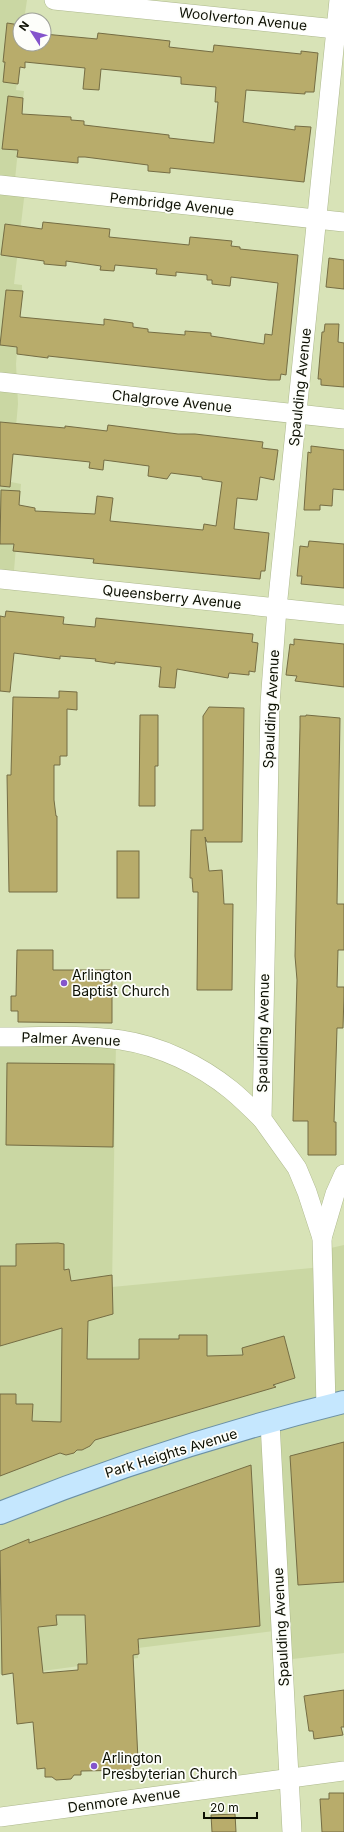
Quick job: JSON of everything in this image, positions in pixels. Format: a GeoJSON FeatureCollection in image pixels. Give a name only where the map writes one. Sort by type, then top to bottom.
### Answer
{"type":"FeatureCollection","features":[{"type":"Feature","properties":{"kind":"main road","name":"Park Heights Avenue"},"geometry":{"type":"LineString","coordinates":[[0,1513],[102,1474],[180,1449],[335,1404]]}},
{"type":"Feature","properties":{"kind":"street","name":"Woolverton Avenue"},"geometry":{"type":"LineString","coordinates":[[54,0],[336,29]]}},
{"type":"Feature","properties":{"kind":"street","name":"Spaulding Avenue"},"geometry":{"type":"LineString","coordinates":[[262,1119],[270,704],[277,608],[298,414],[339,0]]}},
{"type":"Feature","properties":{"kind":"street","name":"Pembridge Avenue"},"geometry":{"type":"LineString","coordinates":[[0,185],[344,222]]}},
{"type":"Feature","properties":{"kind":"street","name":"Chalgrove Avenue"},"geometry":{"type":"LineString","coordinates":[[0,382],[344,419]]}},
{"type":"Feature","properties":{"kind":"street","name":"Queensberry Avenue"},"geometry":{"type":"LineString","coordinates":[[0,579],[344,615]]}},
{"type":"Feature","properties":{"kind":"street","name":"Palmer Avenue"},"geometry":{"type":"LineString","coordinates":[[0,1037],[88,1038],[121,1040],[145,1045],[172,1055],[201,1070],[231,1090],[262,1119]]}},
{"type":"Feature","properties":{"kind":"street"},"geometry":{"type":"LineString","coordinates":[[262,1119],[296,1168],[307,1192],[322,1238],[335,1404]]}},
{"type":"Feature","properties":{"kind":"street"},"geometry":{"type":"LineString","coordinates":[[322,1238],[335,1194],[344,1174]]}},
{"type":"Feature","properties":{"kind":"street","name":"Spaulding Avenue"},"geometry":{"type":"LineString","coordinates":[[270,1423],[292,1832]]}},
{"type":"Feature","properties":{"kind":"street","name":"Denmore Avenue"},"geometry":{"type":"LineString","coordinates":[[0,1817],[344,1771]]}},
{"type":"Feature","properties":{"kind":"shaded area"},"geometry":{"type":"Polygon","coordinates":[[[0,0],[27,0],[25,12],[12,12],[12,52],[21,52],[16,90],[24,91],[14,189],[25,190],[14,284],[22,285],[22,291],[16,364],[18,404],[11,482],[21,484],[13,583],[0,582],[0,0]]]}},
{"type":"Feature","properties":{"kind":"shaded area"},"geometry":{"type":"Polygon","coordinates":[[[0,1039],[116,1041],[112,1287],[322,1267],[322,1250],[344,1245],[344,1653],[284,1660],[282,1630],[138,1648],[138,1658],[35,1672],[0,1674],[0,1039]]]}},
{"type":"Feature","properties":{"kind":"building"},"geometry":{"type":"Polygon","coordinates":[[[7,23],[12,24],[12,52],[52,52],[52,35],[97,39],[98,33],[170,41],[169,47],[213,52],[214,45],[301,54],[301,51],[318,53],[314,92],[305,92],[305,94],[246,90],[243,122],[295,130],[295,126],[311,127],[304,182],[170,168],[170,173],[148,171],[148,165],[85,157],[78,157],[78,163],[17,157],[18,150],[2,149],[8,96],[23,98],[22,114],[71,117],[71,120],[84,121],[84,125],[169,135],[169,138],[214,143],[218,102],[215,102],[216,87],[181,84],[181,77],[101,69],[99,90],[83,89],[85,68],[25,62],[25,68],[20,67],[18,84],[3,82],[5,62],[3,62],[7,23]]]}},
{"type":"Feature","properties":{"kind":"building"},"geometry":{"type":"Polygon","coordinates":[[[43,222],[110,229],[109,237],[189,245],[190,237],[232,241],[231,246],[240,247],[240,249],[298,255],[286,375],[281,374],[280,380],[269,380],[48,356],[48,358],[17,354],[17,347],[0,345],[6,290],[23,291],[20,317],[104,325],[104,319],[133,323],[133,327],[148,329],[148,332],[185,335],[185,331],[211,333],[211,336],[264,344],[265,334],[272,335],[278,283],[231,277],[230,286],[212,284],[212,280],[207,280],[207,275],[176,272],[176,276],[156,274],[157,269],[115,265],[114,271],[100,270],[101,266],[66,261],[66,266],[44,264],[44,261],[1,255],[5,224],[42,229],[43,222]]]}},
{"type":"Feature","properties":{"kind":"building"},"geometry":{"type":"Polygon","coordinates":[[[329,258],[344,260],[344,289],[326,287],[329,258]]]}},
{"type":"Feature","properties":{"kind":"building"},"geometry":{"type":"Polygon","coordinates":[[[325,324],[339,324],[338,342],[344,343],[344,387],[321,385],[321,379],[318,379],[322,332],[324,332],[325,324]]]}},
{"type":"Feature","properties":{"kind":"building"},"geometry":{"type":"Polygon","coordinates":[[[0,422],[65,428],[65,426],[107,431],[108,425],[178,434],[195,434],[263,442],[262,448],[278,450],[274,480],[260,477],[257,500],[237,498],[234,529],[269,533],[265,571],[261,571],[260,579],[93,563],[94,559],[13,551],[14,544],[0,544],[1,490],[20,491],[19,505],[35,508],[35,511],[95,514],[97,496],[113,498],[110,521],[203,530],[204,524],[216,526],[222,482],[202,479],[202,477],[171,473],[167,479],[148,476],[149,466],[104,460],[103,470],[89,468],[90,462],[13,454],[10,487],[0,486],[0,422]]]}},
{"type":"Feature","properties":{"kind":"building"},"geometry":{"type":"Polygon","coordinates":[[[311,446],[344,450],[344,490],[333,489],[332,506],[320,505],[320,510],[304,510],[308,452],[311,453],[311,446]]]}},
{"type":"Feature","properties":{"kind":"building"},"geometry":{"type":"Polygon","coordinates":[[[309,541],[344,544],[344,588],[301,584],[302,576],[297,576],[300,546],[308,547],[309,541]]]}},
{"type":"Feature","properties":{"kind":"building"},"geometry":{"type":"Polygon","coordinates":[[[6,611],[64,617],[63,624],[95,627],[96,618],[253,634],[252,642],[258,643],[255,672],[249,671],[249,675],[229,673],[228,678],[177,669],[175,688],[159,687],[161,667],[115,662],[115,664],[95,661],[96,659],[60,656],[60,659],[14,653],[10,692],[0,691],[0,616],[5,617],[6,611]]]}},
{"type":"Feature","properties":{"kind":"building"},"geometry":{"type":"Polygon","coordinates":[[[294,639],[344,644],[344,687],[295,681],[297,676],[286,675],[290,644],[294,645],[294,639]]]}},
{"type":"Feature","properties":{"kind":"building"},"geometry":{"type":"Polygon","coordinates":[[[59,691],[77,692],[77,710],[67,709],[67,756],[60,756],[60,765],[54,765],[54,800],[57,816],[57,892],[9,892],[7,775],[11,775],[13,697],[59,698],[59,691]]]}},
{"type":"Feature","properties":{"kind":"building"},"geometry":{"type":"Polygon","coordinates":[[[209,707],[244,708],[242,842],[207,842],[205,837],[209,871],[222,870],[224,904],[233,904],[232,990],[197,990],[198,892],[193,892],[192,878],[190,878],[191,830],[203,830],[203,716],[209,707]]]}},
{"type":"Feature","properties":{"kind":"building"},"geometry":{"type":"Polygon","coordinates":[[[140,715],[158,715],[158,766],[155,766],[155,806],[139,806],[140,715]]]}},
{"type":"Feature","properties":{"kind":"building"},"geometry":{"type":"Polygon","coordinates":[[[306,715],[340,718],[337,904],[344,904],[344,950],[338,950],[337,987],[344,987],[344,995],[343,1028],[337,1028],[334,1122],[336,1122],[336,1155],[308,1155],[308,1121],[293,1121],[297,980],[295,956],[300,716],[306,715]]]}},
{"type":"Feature","properties":{"kind":"building"},"geometry":{"type":"Polygon","coordinates":[[[117,851],[139,851],[139,898],[117,898],[117,851]]]}},
{"type":"Feature","properties":{"kind":"building","name":"Arlington Baptist Church"},"geometry":{"type":"Polygon","coordinates":[[[17,950],[53,950],[53,970],[112,970],[112,1023],[18,1022],[18,1011],[11,1011],[11,996],[16,996],[17,950]]]}},
{"type":"Feature","properties":{"kind":"building"},"geometry":{"type":"Polygon","coordinates":[[[7,1063],[114,1064],[113,1147],[6,1145],[7,1063]]]}},
{"type":"Feature","properties":{"kind":"building"},"geometry":{"type":"Polygon","coordinates":[[[16,1244],[64,1244],[64,1270],[69,1269],[71,1281],[112,1275],[113,1314],[88,1321],[87,1359],[139,1359],[139,1339],[179,1339],[179,1335],[207,1335],[207,1356],[243,1355],[242,1348],[284,1336],[295,1378],[273,1385],[276,1387],[95,1440],[90,1446],[82,1450],[77,1450],[74,1453],[66,1455],[60,1453],[0,1476],[0,1394],[16,1394],[16,1404],[33,1404],[32,1421],[61,1422],[62,1328],[0,1346],[0,1266],[16,1266],[16,1244]]]}},
{"type":"Feature","properties":{"kind":"building"},"geometry":{"type":"Polygon","coordinates":[[[344,1442],[344,1582],[298,1585],[290,1456],[344,1442]]]}},
{"type":"Feature","properties":{"kind":"building"},"geometry":{"type":"Polygon","coordinates":[[[251,1465],[260,1626],[138,1639],[139,1654],[133,1655],[138,1760],[134,1760],[134,1770],[81,1771],[81,1775],[74,1775],[71,1779],[56,1780],[52,1777],[45,1777],[45,1768],[37,1769],[33,1722],[17,1724],[13,1673],[2,1675],[0,1551],[29,1539],[29,1543],[251,1465]],[[56,1615],[57,1625],[38,1627],[43,1673],[78,1670],[78,1664],[87,1664],[85,1615],[56,1615]]]}},
{"type":"Feature","properties":{"kind":"building"},"geometry":{"type":"Polygon","coordinates":[[[344,1690],[344,1727],[341,1727],[343,1735],[314,1739],[313,1731],[309,1731],[304,1696],[344,1690]]]}},
{"type":"Feature","properties":{"kind":"building"},"geometry":{"type":"Polygon","coordinates":[[[329,1793],[344,1793],[344,1832],[322,1832],[320,1799],[329,1799],[329,1793]]]}},
{"type":"Feature","properties":{"kind":"building"},"geometry":{"type":"Polygon","coordinates":[[[235,1814],[236,1832],[212,1832],[211,1815],[235,1814]]]}},
{"type":"Feature","properties":{"kind":"place","name":"Arlington Baptist Church"},"geometry":{"type":"Point","coordinates":[64,983]}},
{"type":"Feature","properties":{"kind":"place","name":"Arlington Presbyterian Church"},"geometry":{"type":"Point","coordinates":[94,1766]}}]}
